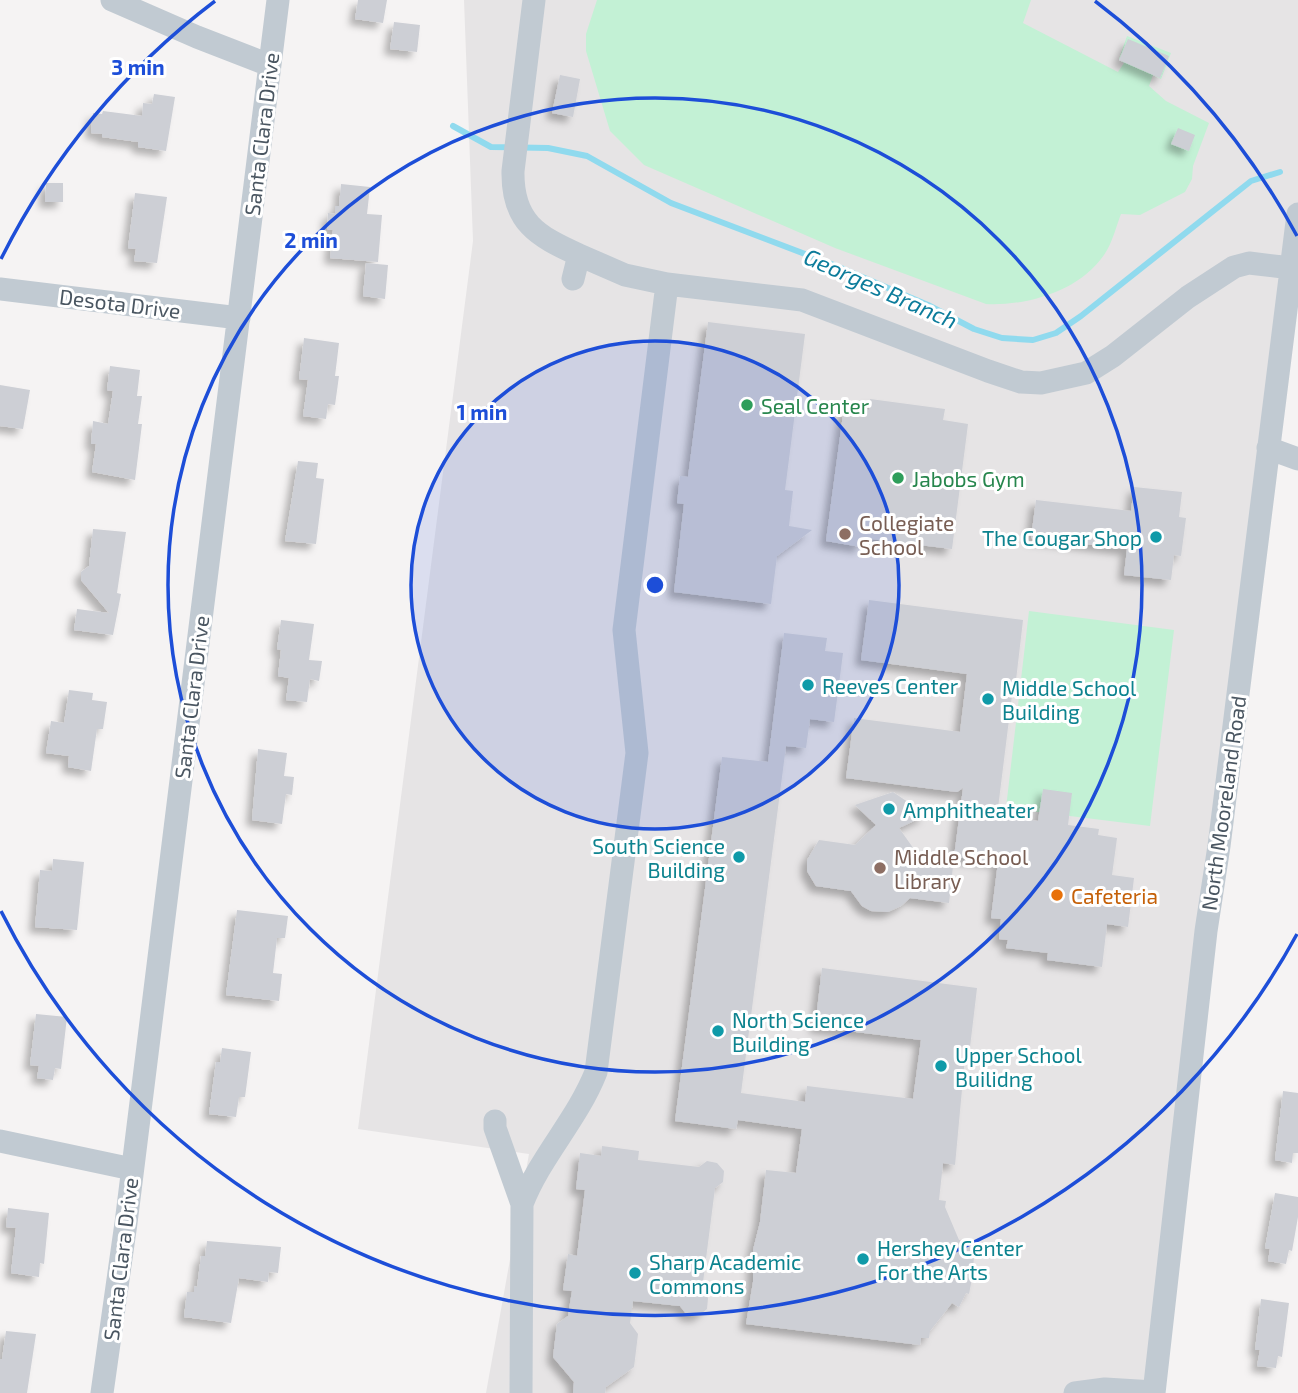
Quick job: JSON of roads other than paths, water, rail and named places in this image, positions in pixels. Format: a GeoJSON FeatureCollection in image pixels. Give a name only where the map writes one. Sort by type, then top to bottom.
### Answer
{"type":"FeatureCollection","features":[{"type":"Feature","properties":{"kind":"street"},"geometry":{"type":"LineString","coordinates":[[112,0],[269,65]]}},
{"type":"Feature","properties":{"kind":"street","name":"Santa Clara Drive"},"geometry":{"type":"LineString","coordinates":[[102,1393],[278,0]]}},
{"type":"Feature","properties":{"kind":"street"},"geometry":{"type":"LineString","coordinates":[[534,0],[512,192],[526,222],[547,241],[579,255],[623,286],[667,284],[802,300],[988,371],[1021,382],[1041,383],[1086,373],[1113,356],[1188,297],[1234,267],[1249,263],[1291,268]]}},
{"type":"Feature","properties":{"kind":"street","name":"North Mooreland Road"},"geometry":{"type":"LineString","coordinates":[[1154,1392],[1206,931],[1298,214]]}},
{"type":"Feature","properties":{"kind":"street"},"geometry":{"type":"LineString","coordinates":[[573,279],[579,255]]}},
{"type":"Feature","properties":{"kind":"street"},"geometry":{"type":"LineString","coordinates":[[521,1393],[522,1204],[529,1184],[585,1096],[596,1072],[637,753],[624,630],[667,284]]}},
{"type":"Feature","properties":{"kind":"street","name":"Desota Drive"},"geometry":{"type":"LineString","coordinates":[[0,289],[239,318]]}},
{"type":"Feature","properties":{"kind":"street"},"geometry":{"type":"LineString","coordinates":[[1268,448],[1298,459]]}},
{"type":"Feature","properties":{"kind":"street"},"geometry":{"type":"LineString","coordinates":[[495,1121],[495,1128],[522,1204]]}},
{"type":"Feature","properties":{"kind":"street"},"geometry":{"type":"LineString","coordinates":[[0,1142],[132,1169]]}},
{"type":"Feature","properties":{"kind":"street"},"geometry":{"type":"LineString","coordinates":[[1075,1393],[1105,1389],[1154,1392]]}},
{"type":"Feature","properties":{"kind":"waterway","name":"Georges Branch"},"geometry":{"type":"LineString","coordinates":[[453,126],[491,147],[548,148],[587,156],[671,203],[834,265],[928,305],[974,329],[1002,338],[1033,340],[1056,333],[1081,316],[1251,181],[1280,172]]}},
{"type":"Feature","properties":{"kind":"place","name":"Seal Center"},"geometry":{"type":"Point","coordinates":[747,405]}},
{"type":"Feature","properties":{"kind":"place","name":"Jabobs Gym"},"geometry":{"type":"Point","coordinates":[898,478]}},
{"type":"Feature","properties":{"kind":"place","name":"Collegiate School"},"geometry":{"type":"Point","coordinates":[845,534]}},
{"type":"Feature","properties":{"kind":"place","name":"The Cougar Shop"},"geometry":{"type":"Point","coordinates":[1156,537]}},
{"type":"Feature","properties":{"kind":"place","name":"Reeves Center"},"geometry":{"type":"Point","coordinates":[808,685]}},
{"type":"Feature","properties":{"kind":"place","name":"Middle School Building"},"geometry":{"type":"Point","coordinates":[988,699]}},
{"type":"Feature","properties":{"kind":"place","name":"Amphitheater"},"geometry":{"type":"Point","coordinates":[889,809]}},
{"type":"Feature","properties":{"kind":"place","name":"South Science Building"},"geometry":{"type":"Point","coordinates":[739,857]}},
{"type":"Feature","properties":{"kind":"place","name":"Middle School Library"},"geometry":{"type":"Point","coordinates":[880,868]}},
{"type":"Feature","properties":{"kind":"place","name":"Cafeteria"},"geometry":{"type":"Point","coordinates":[1057,895]}},
{"type":"Feature","properties":{"kind":"place","name":"North Science Building"},"geometry":{"type":"Point","coordinates":[718,1031]}},
{"type":"Feature","properties":{"kind":"place","name":"Upper School Builidng"},"geometry":{"type":"Point","coordinates":[941,1066]}},
{"type":"Feature","properties":{"kind":"place","name":"Hershey Center For the Arts"},"geometry":{"type":"Point","coordinates":[863,1259]}},
{"type":"Feature","properties":{"kind":"place","name":"Sharp Academic Commons"},"geometry":{"type":"Point","coordinates":[635,1273]}}]}
